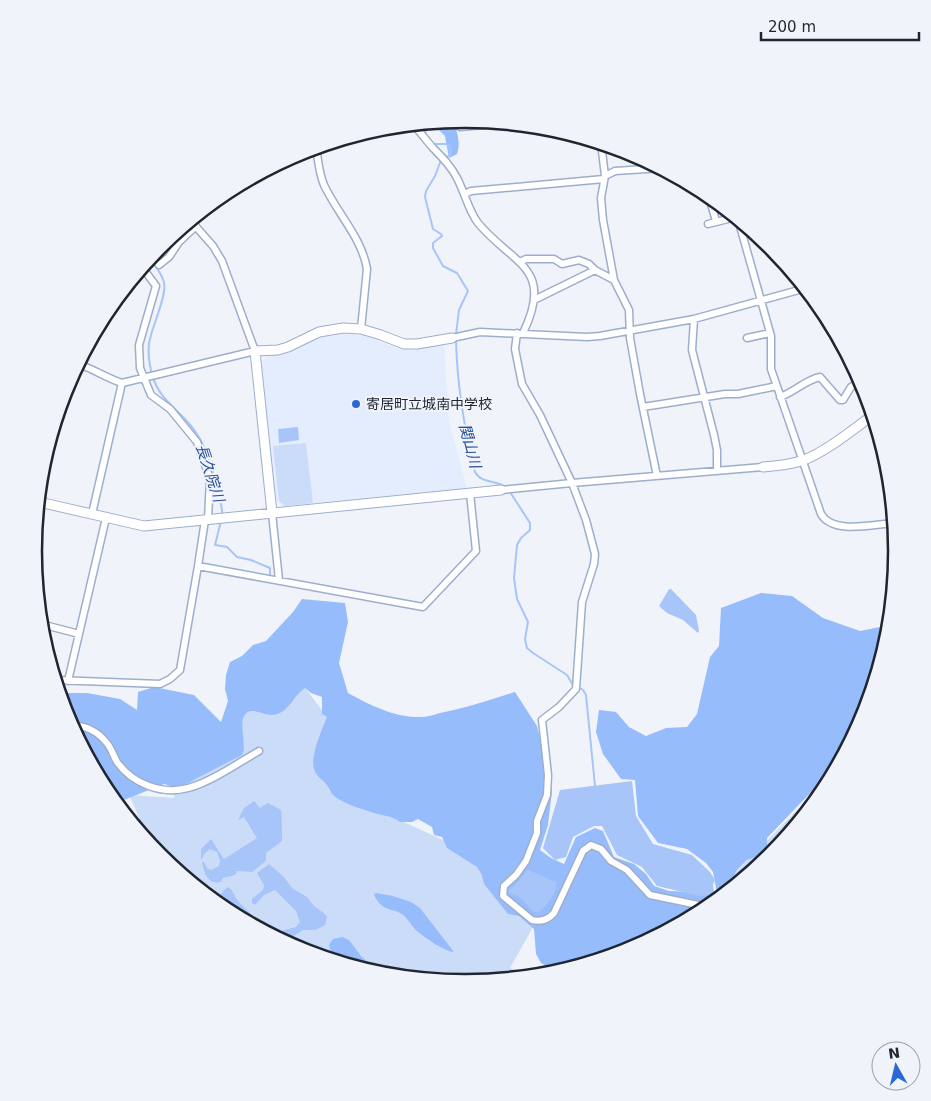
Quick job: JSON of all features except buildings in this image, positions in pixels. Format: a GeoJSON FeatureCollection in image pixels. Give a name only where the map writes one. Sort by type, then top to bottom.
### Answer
{"type":"FeatureCollection","features":[{"type":"Feature","properties":{"kind":"street"},"geometry":{"type":"LineString","coordinates":[[418,130],[450,166],[477,221],[528,272],[533,287],[534,300],[530,318],[520,333],[515,349],[522,384],[540,415],[572,483],[586,520],[595,554],[582,602],[576,689],[559,707],[542,720],[548,774],[547,795],[537,821],[538,833],[522,868],[504,886],[503,896],[532,920],[546,920],[554,913],[583,851],[591,845],[601,849],[611,861],[627,870],[650,895],[697,905]]}},
{"type":"Feature","properties":{"kind":"street"},"geometry":{"type":"LineString","coordinates":[[602,150],[604,178],[601,198],[614,280],[629,310],[630,331],[642,407],[657,476]]}},
{"type":"Feature","properties":{"kind":"street"},"geometry":{"type":"LineString","coordinates":[[317,155],[323,184],[361,249],[366,262],[362,329]]}},
{"type":"Feature","properties":{"kind":"street"},"geometry":{"type":"LineString","coordinates":[[465,194],[604,178],[615,171],[648,169]]}},
{"type":"Feature","properties":{"kind":"street"},"geometry":{"type":"LineString","coordinates":[[712,207],[716,222]]}},
{"type":"Feature","properties":{"kind":"street"},"geometry":{"type":"LineString","coordinates":[[708,224],[729,220]]}},
{"type":"Feature","properties":{"kind":"street"},"geometry":{"type":"LineString","coordinates":[[156,262],[158,265],[164,262],[179,242],[196,226],[213,246],[222,261],[255,351],[279,580]]}},
{"type":"Feature","properties":{"kind":"street"},"geometry":{"type":"LineString","coordinates":[[740,229],[770,332],[772,348],[771,369],[818,506],[826,520],[838,526],[888,523]]}},
{"type":"Feature","properties":{"kind":"street"},"geometry":{"type":"LineString","coordinates":[[520,262],[526,259],[554,259],[562,264],[580,260],[614,280]]}},
{"type":"Feature","properties":{"kind":"street"},"geometry":{"type":"LineString","coordinates":[[534,300],[595,270]]}},
{"type":"Feature","properties":{"kind":"street"},"geometry":{"type":"LineString","coordinates":[[63,681],[160,684],[170,679],[180,670],[206,520],[210,479],[197,442],[170,409],[151,395],[143,378],[140,368],[139,345],[156,286],[146,273]]}},
{"type":"Feature","properties":{"kind":"street"},"geometry":{"type":"LineString","coordinates":[[85,366],[97,371],[106,378],[122,383],[255,351],[288,347],[319,332],[343,328],[362,329],[404,344],[417,344],[480,332],[587,337],[694,319],[799,290]]}},
{"type":"Feature","properties":{"kind":"street"},"geometry":{"type":"LineString","coordinates":[[694,319],[692,350],[717,450],[717,471]]}},
{"type":"Feature","properties":{"kind":"street"},"geometry":{"type":"LineString","coordinates":[[747,338],[770,332]]}},
{"type":"Feature","properties":{"kind":"street"},"geometry":{"type":"LineString","coordinates":[[780,397],[790,394],[811,379],[820,377],[840,400],[843,400],[851,387],[854,385]]}},
{"type":"Feature","properties":{"kind":"street"},"geometry":{"type":"LineString","coordinates":[[92,514],[122,383]]}},
{"type":"Feature","properties":{"kind":"street"},"geometry":{"type":"LineString","coordinates":[[642,407],[725,394],[738,394],[777,386]]}},
{"type":"Feature","properties":{"kind":"street"},"geometry":{"type":"LineString","coordinates":[[45,503],[144,526],[572,483],[780,466],[814,455],[867,419]]}},
{"type":"Feature","properties":{"kind":"street"},"geometry":{"type":"LineString","coordinates":[[198,566],[423,607],[476,551],[470,493]]}},
{"type":"Feature","properties":{"kind":"street"},"geometry":{"type":"LineString","coordinates":[[68,681],[106,518]]}},
{"type":"Feature","properties":{"kind":"street"},"geometry":{"type":"LineString","coordinates":[[50,626],[79,634]]}},
{"type":"Feature","properties":{"kind":"street"},"geometry":{"type":"LineString","coordinates":[[81,726],[92,730],[106,742],[118,763],[128,773],[145,786],[154,788],[172,790],[189,788],[260,751]]}},
{"type":"Feature","properties":{"kind":"shaded area"},"geometry":{"type":"Polygon","coordinates":[[[437,128],[455,128],[459,145],[457,154],[449,158],[445,136],[437,128]]]}},
{"type":"Feature","properties":{"kind":"shaded area","name":"寄居町立城南中学校"},"geometry":{"type":"Polygon","coordinates":[[[342,334],[365,336],[409,350],[444,345],[449,421],[467,489],[284,508],[275,499],[262,362],[268,355],[293,350],[321,337],[342,334]]]}},
{"type":"Feature","properties":{"kind":"shaded area"},"geometry":{"type":"Polygon","coordinates":[[[298,427],[299,440],[279,443],[278,429],[298,427]]]}},
{"type":"Feature","properties":{"kind":"shaded area"},"geometry":{"type":"Polygon","coordinates":[[[306,443],[313,503],[285,506],[279,501],[273,446],[306,443]]]}},
{"type":"Feature","properties":{"kind":"shaded area"},"geometry":{"type":"Polygon","coordinates":[[[669,589],[696,615],[698,633],[683,620],[667,613],[659,606],[669,589]]]}},
{"type":"Feature","properties":{"kind":"shaded area"},"geometry":{"type":"Polygon","coordinates":[[[761,593],[792,596],[823,618],[860,631],[881,627],[866,686],[845,738],[832,762],[817,786],[767,838],[767,846],[758,856],[747,860],[737,870],[732,878],[717,891],[713,872],[706,863],[687,849],[658,843],[638,816],[635,780],[621,779],[603,754],[596,732],[599,710],[616,712],[629,727],[646,736],[666,728],[687,727],[697,714],[710,657],[719,646],[721,608],[761,593]]]}},
{"type":"Feature","properties":{"kind":"shaded area"},"geometry":{"type":"Polygon","coordinates":[[[302,599],[345,603],[348,622],[339,663],[348,693],[392,713],[421,717],[469,706],[515,692],[537,726],[552,791],[548,825],[540,850],[564,864],[576,837],[595,828],[603,831],[614,857],[634,864],[646,874],[654,886],[669,891],[714,893],[653,930],[601,951],[545,965],[541,963],[536,954],[534,929],[519,916],[508,914],[484,884],[482,875],[477,867],[447,848],[442,837],[434,835],[432,827],[418,819],[412,822],[400,822],[390,817],[350,805],[332,794],[327,785],[316,774],[313,764],[317,743],[327,717],[322,714],[322,697],[311,693],[305,688],[289,706],[277,714],[268,715],[249,711],[244,716],[242,723],[244,750],[242,755],[182,786],[164,784],[124,800],[99,762],[86,738],[68,693],[87,693],[120,699],[137,710],[138,692],[154,687],[194,695],[221,722],[228,701],[225,689],[226,675],[230,662],[242,656],[253,645],[266,641],[293,612],[302,599]]]}},
{"type":"Feature","properties":{"kind":"shaded area"},"geometry":{"type":"Polygon","coordinates":[[[303,685],[327,717],[340,793],[465,850],[533,927],[510,968],[517,970],[466,974],[438,973],[383,965],[330,951],[278,930],[254,917],[208,886],[166,850],[140,821],[129,795],[174,798],[172,777],[238,715],[303,685]]]}},
{"type":"Feature","properties":{"kind":"shaded area"},"geometry":{"type":"Polygon","coordinates":[[[632,781],[636,816],[653,844],[692,855],[710,872],[715,880],[713,893],[700,896],[657,886],[642,867],[617,855],[602,826],[594,826],[573,837],[566,857],[555,860],[543,848],[560,790],[632,781]]]}},
{"type":"Feature","properties":{"kind":"shaded area"},"geometry":{"type":"Polygon","coordinates":[[[254,801],[260,808],[268,803],[281,810],[282,841],[266,853],[266,861],[252,872],[237,871],[235,875],[223,878],[221,882],[213,882],[205,874],[202,862],[211,870],[219,866],[220,861],[217,852],[210,849],[201,859],[201,849],[211,839],[224,859],[257,838],[244,817],[238,820],[244,808],[254,801]]]}},
{"type":"Feature","properties":{"kind":"shaded area"},"geometry":{"type":"Polygon","coordinates":[[[806,802],[765,850],[726,882],[806,802]]]}},
{"type":"Feature","properties":{"kind":"shaded area"},"geometry":{"type":"Polygon","coordinates":[[[269,864],[284,877],[292,888],[307,897],[314,906],[324,913],[327,917],[325,925],[316,930],[303,930],[293,936],[281,931],[296,927],[300,922],[296,911],[275,890],[264,895],[255,905],[252,903],[252,899],[263,890],[264,885],[257,873],[269,864]]]}},
{"type":"Feature","properties":{"kind":"shaded area"},"geometry":{"type":"Polygon","coordinates":[[[528,870],[556,882],[553,896],[545,907],[536,912],[518,896],[507,891],[528,870]]]}},
{"type":"Feature","properties":{"kind":"shaded area"},"geometry":{"type":"Polygon","coordinates":[[[229,887],[238,901],[254,917],[220,895],[229,887]]]}},
{"type":"Feature","properties":{"kind":"shaded area"},"geometry":{"type":"Polygon","coordinates":[[[376,893],[411,902],[420,908],[454,952],[440,947],[423,936],[402,914],[383,907],[374,895],[376,893]]]}},
{"type":"Feature","properties":{"kind":"shaded area"},"geometry":{"type":"Polygon","coordinates":[[[342,937],[349,940],[367,961],[333,952],[330,950],[329,945],[333,939],[342,937]]]}},
{"type":"Feature","properties":{"kind":"waterway","name":"関山川"},"geometry":{"type":"LineString","coordinates":[[425,129],[426,135]]}},
{"type":"Feature","properties":{"kind":"waterway","name":"関山川"},"geometry":{"type":"LineString","coordinates":[[434,144],[447,144],[451,149],[450,155],[445,158]]}},
{"type":"Feature","properties":{"kind":"waterway","name":"関山川"},"geometry":{"type":"LineString","coordinates":[[441,160],[425,197],[433,229],[442,236],[433,243],[433,248],[443,266],[457,273],[468,291],[459,310],[456,334]]}},
{"type":"Feature","properties":{"kind":"waterway","name":"長久院川"},"geometry":{"type":"LineString","coordinates":[[154,264],[162,277],[164,288],[162,301],[149,342],[149,357],[153,378],[158,389],[194,429],[202,444],[215,479],[222,507],[222,516]]}},
{"type":"Feature","properties":{"kind":"waterway","name":"関山川"},"geometry":{"type":"LineString","coordinates":[[456,339],[462,406],[475,472],[482,479],[507,488]]}},
{"type":"Feature","properties":{"kind":"waterway","name":"関山川"},"geometry":{"type":"LineString","coordinates":[[510,492],[530,523],[530,530],[521,538],[517,545],[514,578],[517,599],[528,622],[525,639],[527,648],[567,675],[574,687]]}},
{"type":"Feature","properties":{"kind":"waterway","name":"長久院川"},"geometry":{"type":"LineString","coordinates":[[221,521],[215,545],[227,547],[237,557],[251,560],[270,568],[270,576]]}},
{"type":"Feature","properties":{"kind":"waterway","name":"関山川"},"geometry":{"type":"LineString","coordinates":[[578,687],[586,695],[595,786]]}},
{"type":"Feature","properties":{"kind":"place","name":"寄居町立城南中学校"},"geometry":{"type":"Point","coordinates":[356,404]}}]}
